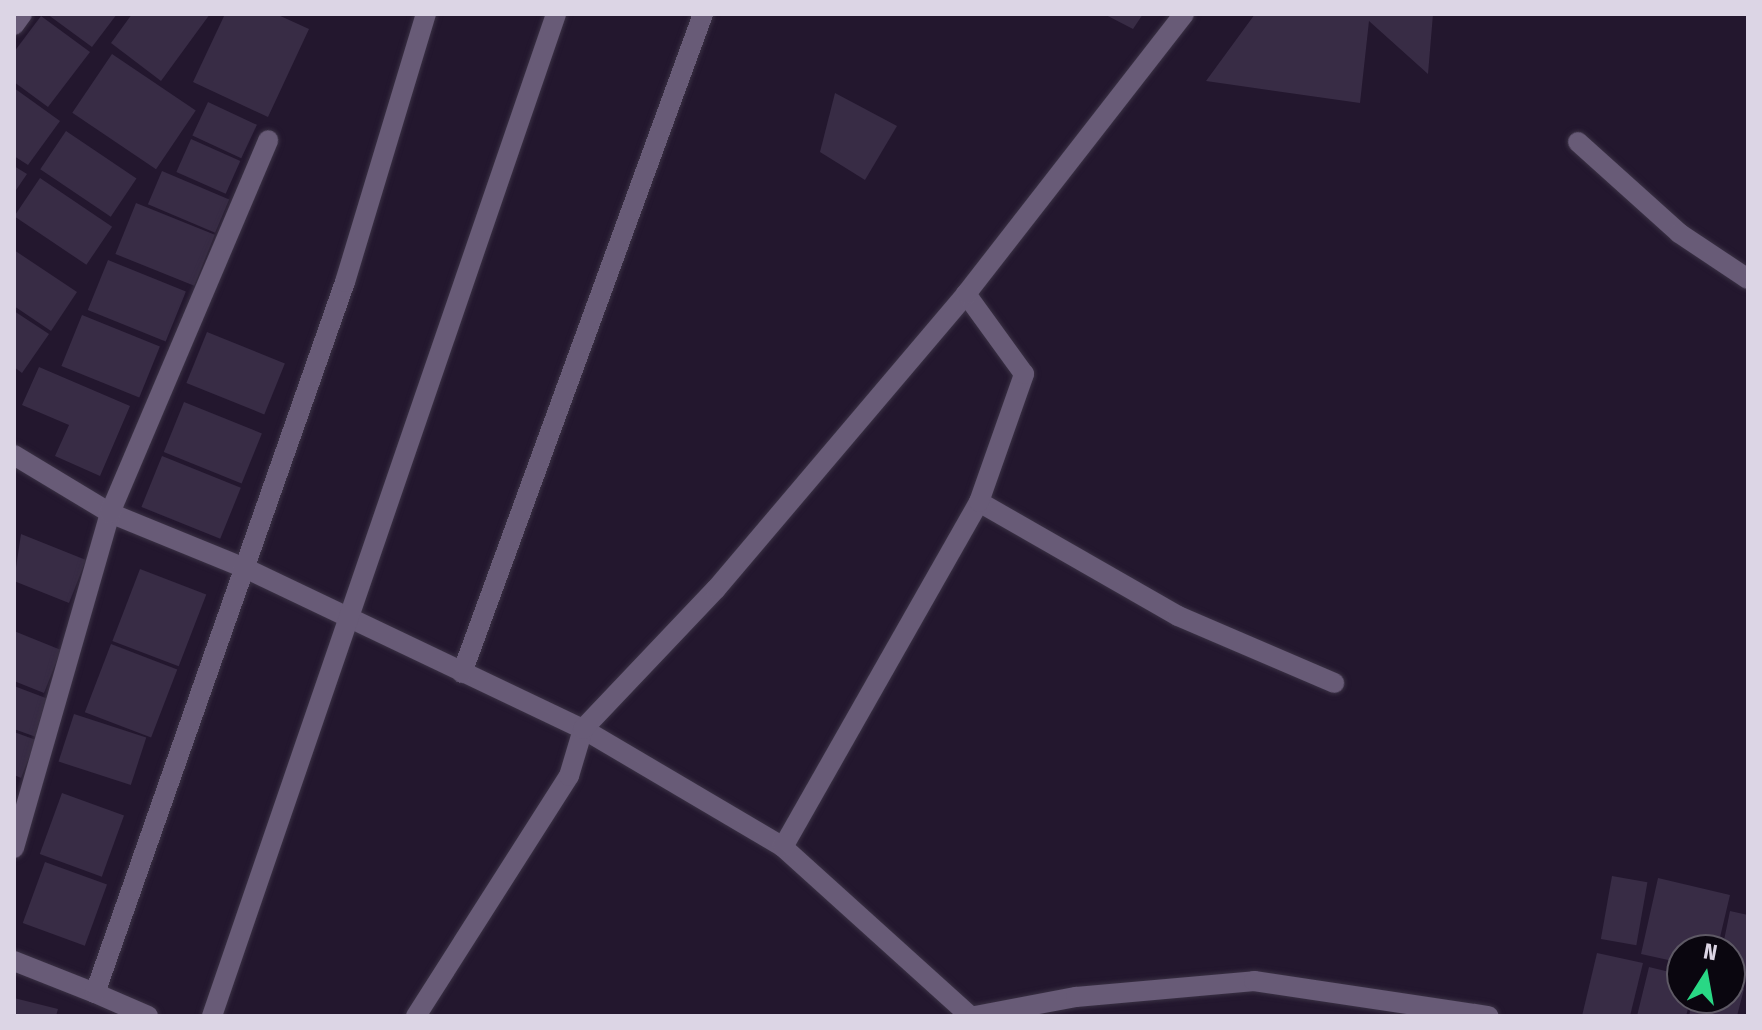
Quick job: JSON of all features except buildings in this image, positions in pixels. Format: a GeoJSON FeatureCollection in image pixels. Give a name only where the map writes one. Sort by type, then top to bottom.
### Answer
{"type":"FeatureCollection","features":[{"type":"Feature","properties":{"kind":"street"},"geometry":{"type":"LineString","coordinates":[[14,25],[22,14]]}},
{"type":"Feature","properties":{"kind":"street"},"geometry":{"type":"LineString","coordinates":[[95,993],[345,282],[426,14]]}},
{"type":"Feature","properties":{"kind":"street"},"geometry":{"type":"LineString","coordinates":[[212,1016],[556,14]]}},
{"type":"Feature","properties":{"kind":"street"},"geometry":{"type":"LineString","coordinates":[[462,673],[703,14]]}},
{"type":"Feature","properties":{"kind":"street"},"geometry":{"type":"LineString","coordinates":[[416,1016],[569,776],[583,729],[716,589],[966,294],[1184,14]]}},
{"type":"Feature","properties":{"kind":"street"},"geometry":{"type":"LineString","coordinates":[[14,848],[110,513],[268,140]]}},
{"type":"Feature","properties":{"kind":"street"},"geometry":{"type":"LineString","coordinates":[[1578,142],[1679,233],[1748,279]]}},
{"type":"Feature","properties":{"kind":"street"},"geometry":{"type":"LineString","coordinates":[[783,847],[979,502],[1024,374],[966,294]]}},
{"type":"Feature","properties":{"kind":"street"},"geometry":{"type":"LineString","coordinates":[[14,455],[110,513],[245,568],[349,622],[583,729],[783,847],[973,1016],[1076,997],[1254,981],[1488,1016]]}},
{"type":"Feature","properties":{"kind":"street"},"geometry":{"type":"LineString","coordinates":[[979,502],[1178,616],[1334,683]]}},
{"type":"Feature","properties":{"kind":"street"},"geometry":{"type":"LineString","coordinates":[[14,961],[148,1016]]}}]}
